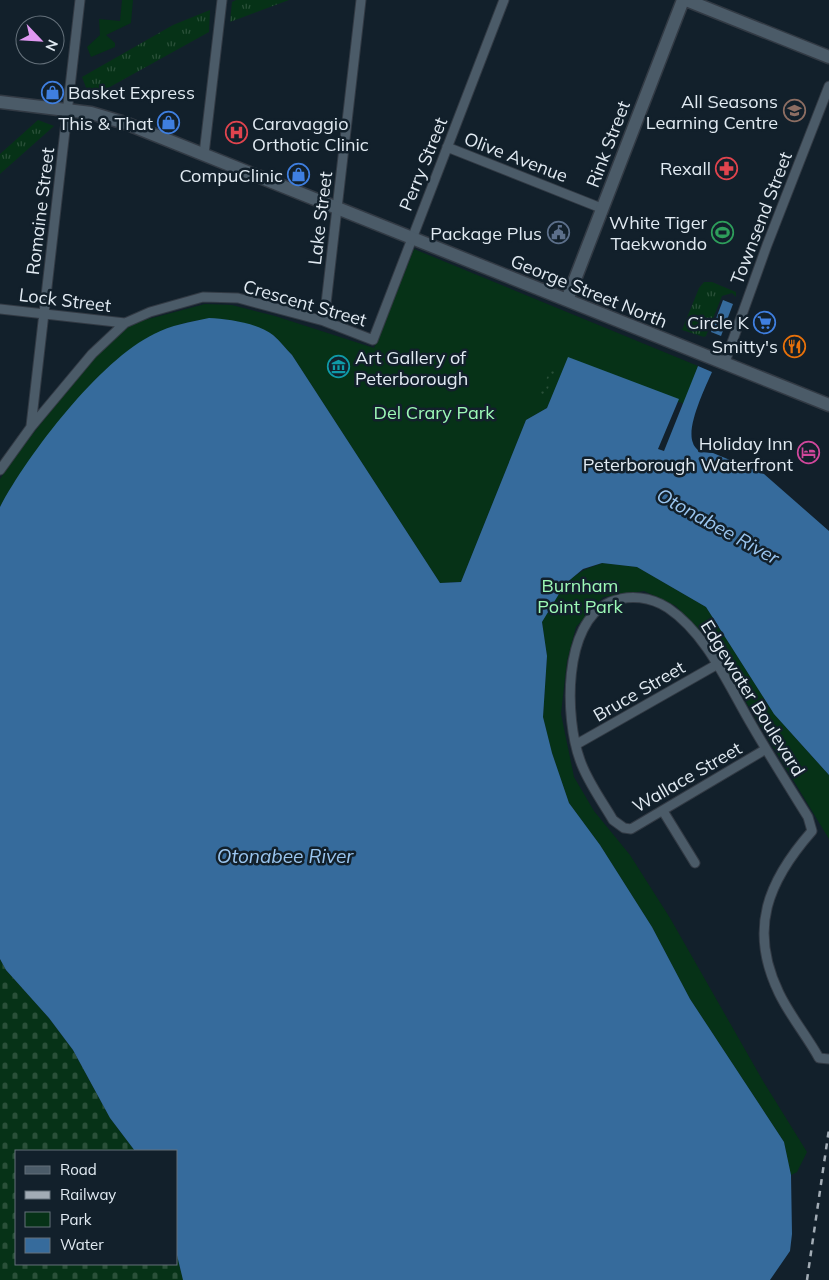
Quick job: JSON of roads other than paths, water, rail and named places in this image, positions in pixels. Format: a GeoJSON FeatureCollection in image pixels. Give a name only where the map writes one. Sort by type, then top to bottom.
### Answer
{"type":"FeatureCollection","features":[{"type":"Feature","properties":{"kind":"main road","name":"Rink Street"},"geometry":{"type":"LineString","coordinates":[[567,300],[682,0]]}},
{"type":"Feature","properties":{"kind":"main road"},"geometry":{"type":"LineString","coordinates":[[686,0],[829,56]]}},
{"type":"Feature","properties":{"kind":"main road","name":"George Street North"},"geometry":{"type":"LineString","coordinates":[[0,102],[91,113],[125,124],[829,405]]}},
{"type":"Feature","properties":{"kind":"street","name":"Romaine Street"},"geometry":{"type":"LineString","coordinates":[[31,427],[69,110],[80,0]]}},
{"type":"Feature","properties":{"kind":"street"},"geometry":{"type":"LineString","coordinates":[[204,154],[222,0]]}},
{"type":"Feature","properties":{"kind":"street","name":"Lake Street"},"geometry":{"type":"LineString","coordinates":[[324,321],[336,208],[347,138],[361,0]]}},
{"type":"Feature","properties":{"kind":"street","name":"Perry Street"},"geometry":{"type":"LineString","coordinates":[[373,340],[504,0]]}},
{"type":"Feature","properties":{"kind":"street","name":"Townsend Street"},"geometry":{"type":"LineString","coordinates":[[725,362],[763,255],[829,86]]}},
{"type":"Feature","properties":{"kind":"street","name":"Olive Avenue"},"geometry":{"type":"LineString","coordinates":[[447,147],[601,208]]}},
{"type":"Feature","properties":{"kind":"street","name":"Crescent Street"},"geometry":{"type":"LineString","coordinates":[[0,470],[31,427],[92,354],[125,323],[150,312],[203,297],[238,298],[324,321],[373,340]]}},
{"type":"Feature","properties":{"kind":"street","name":"Lock Street"},"geometry":{"type":"LineString","coordinates":[[0,309],[125,323]]}},
{"type":"Feature","properties":{"kind":"street","name":"Edgewater Boulevard"},"geometry":{"type":"LineString","coordinates":[[624,828],[613,820],[581,763],[572,719],[571,674],[574,651],[584,626],[595,611],[604,605],[636,597],[662,605],[693,630],[808,818],[812,831],[779,876],[768,900],[764,919],[766,958],[780,995],[824,1059]]}},
{"type":"Feature","properties":{"kind":"street","name":"Bruce Street"},"geometry":{"type":"LineString","coordinates":[[577,744],[716,665]]}},
{"type":"Feature","properties":{"kind":"street","name":"Wallace Street"},"geometry":{"type":"LineString","coordinates":[[624,828],[631,828],[663,812],[766,749]]}},
{"type":"Feature","properties":{"kind":"street"},"geometry":{"type":"LineString","coordinates":[[663,812],[695,863]]}},
{"type":"Feature","properties":{"kind":"water"},"geometry":{"type":"Polygon","coordinates":[[[723,300],[733,304],[721,336],[711,332],[723,300]]]}},
{"type":"Feature","properties":{"kind":"water","name":"Otonabee River"},"geometry":{"type":"Polygon","coordinates":[[[209,318],[259,327],[273,335],[292,355],[440,583],[461,582],[526,420],[547,408],[568,357],[679,399],[658,449],[664,451],[698,366],[712,372],[694,418],[692,436],[695,447],[700,452],[713,453],[764,474],[829,531],[829,775],[774,714],[706,607],[637,567],[602,563],[583,569],[565,584],[542,622],[547,656],[543,717],[552,753],[569,803],[600,845],[652,927],[690,999],[784,1142],[791,1175],[792,1234],[790,1251],[770,1280],[183,1280],[178,1259],[178,1150],[134,1150],[110,1118],[73,1050],[49,1018],[6,970],[0,959],[0,507],[28,461],[67,410],[89,386],[133,347],[160,331],[209,318]]]}},
{"type":"Feature","properties":{"kind":"railway"},"geometry":{"type":"LineString","coordinates":[[807,1280],[829,1129]]}},
{"type":"Feature","properties":{"kind":"place","name":"Basket Express"},"geometry":{"type":"Point","coordinates":[52,92]}},
{"type":"Feature","properties":{"kind":"place","name":"All Seasons Learning Centre"},"geometry":{"type":"Point","coordinates":[794,111]}},
{"type":"Feature","properties":{"kind":"place","name":"This & That"},"geometry":{"type":"Point","coordinates":[169,123]}},
{"type":"Feature","properties":{"kind":"place","name":"Caravaggio Orthotic Clinic"},"geometry":{"type":"Point","coordinates":[236,133]}},
{"type":"Feature","properties":{"kind":"place","name":"Rexall"},"geometry":{"type":"Point","coordinates":[727,168]}},
{"type":"Feature","properties":{"kind":"place","name":"CompuClinic"},"geometry":{"type":"Point","coordinates":[299,175]}},
{"type":"Feature","properties":{"kind":"place","name":"White Tiger Taekwondo"},"geometry":{"type":"Point","coordinates":[723,232]}},
{"type":"Feature","properties":{"kind":"place","name":"Package Plus"},"geometry":{"type":"Point","coordinates":[558,233]}},
{"type":"Feature","properties":{"kind":"place","name":"Circle K"},"geometry":{"type":"Point","coordinates":[765,322]}},
{"type":"Feature","properties":{"kind":"place","name":"Smitty's"},"geometry":{"type":"Point","coordinates":[794,346]}},
{"type":"Feature","properties":{"kind":"place","name":"Art Gallery of Peterborough"},"geometry":{"type":"Point","coordinates":[339,367]}},
{"type":"Feature","properties":{"kind":"place","name":"Holiday Inn Peterborough Waterfront"},"geometry":{"type":"Point","coordinates":[809,453]}},
{"type":"Feature","properties":{"kind":"park label","name":"Del Crary Park"},"geometry":{"type":"Point","coordinates":[434,412]}},
{"type":"Feature","properties":{"kind":"park label","name":"Burnham Point Park"},"geometry":{"type":"Point","coordinates":[580,595]}}]}
